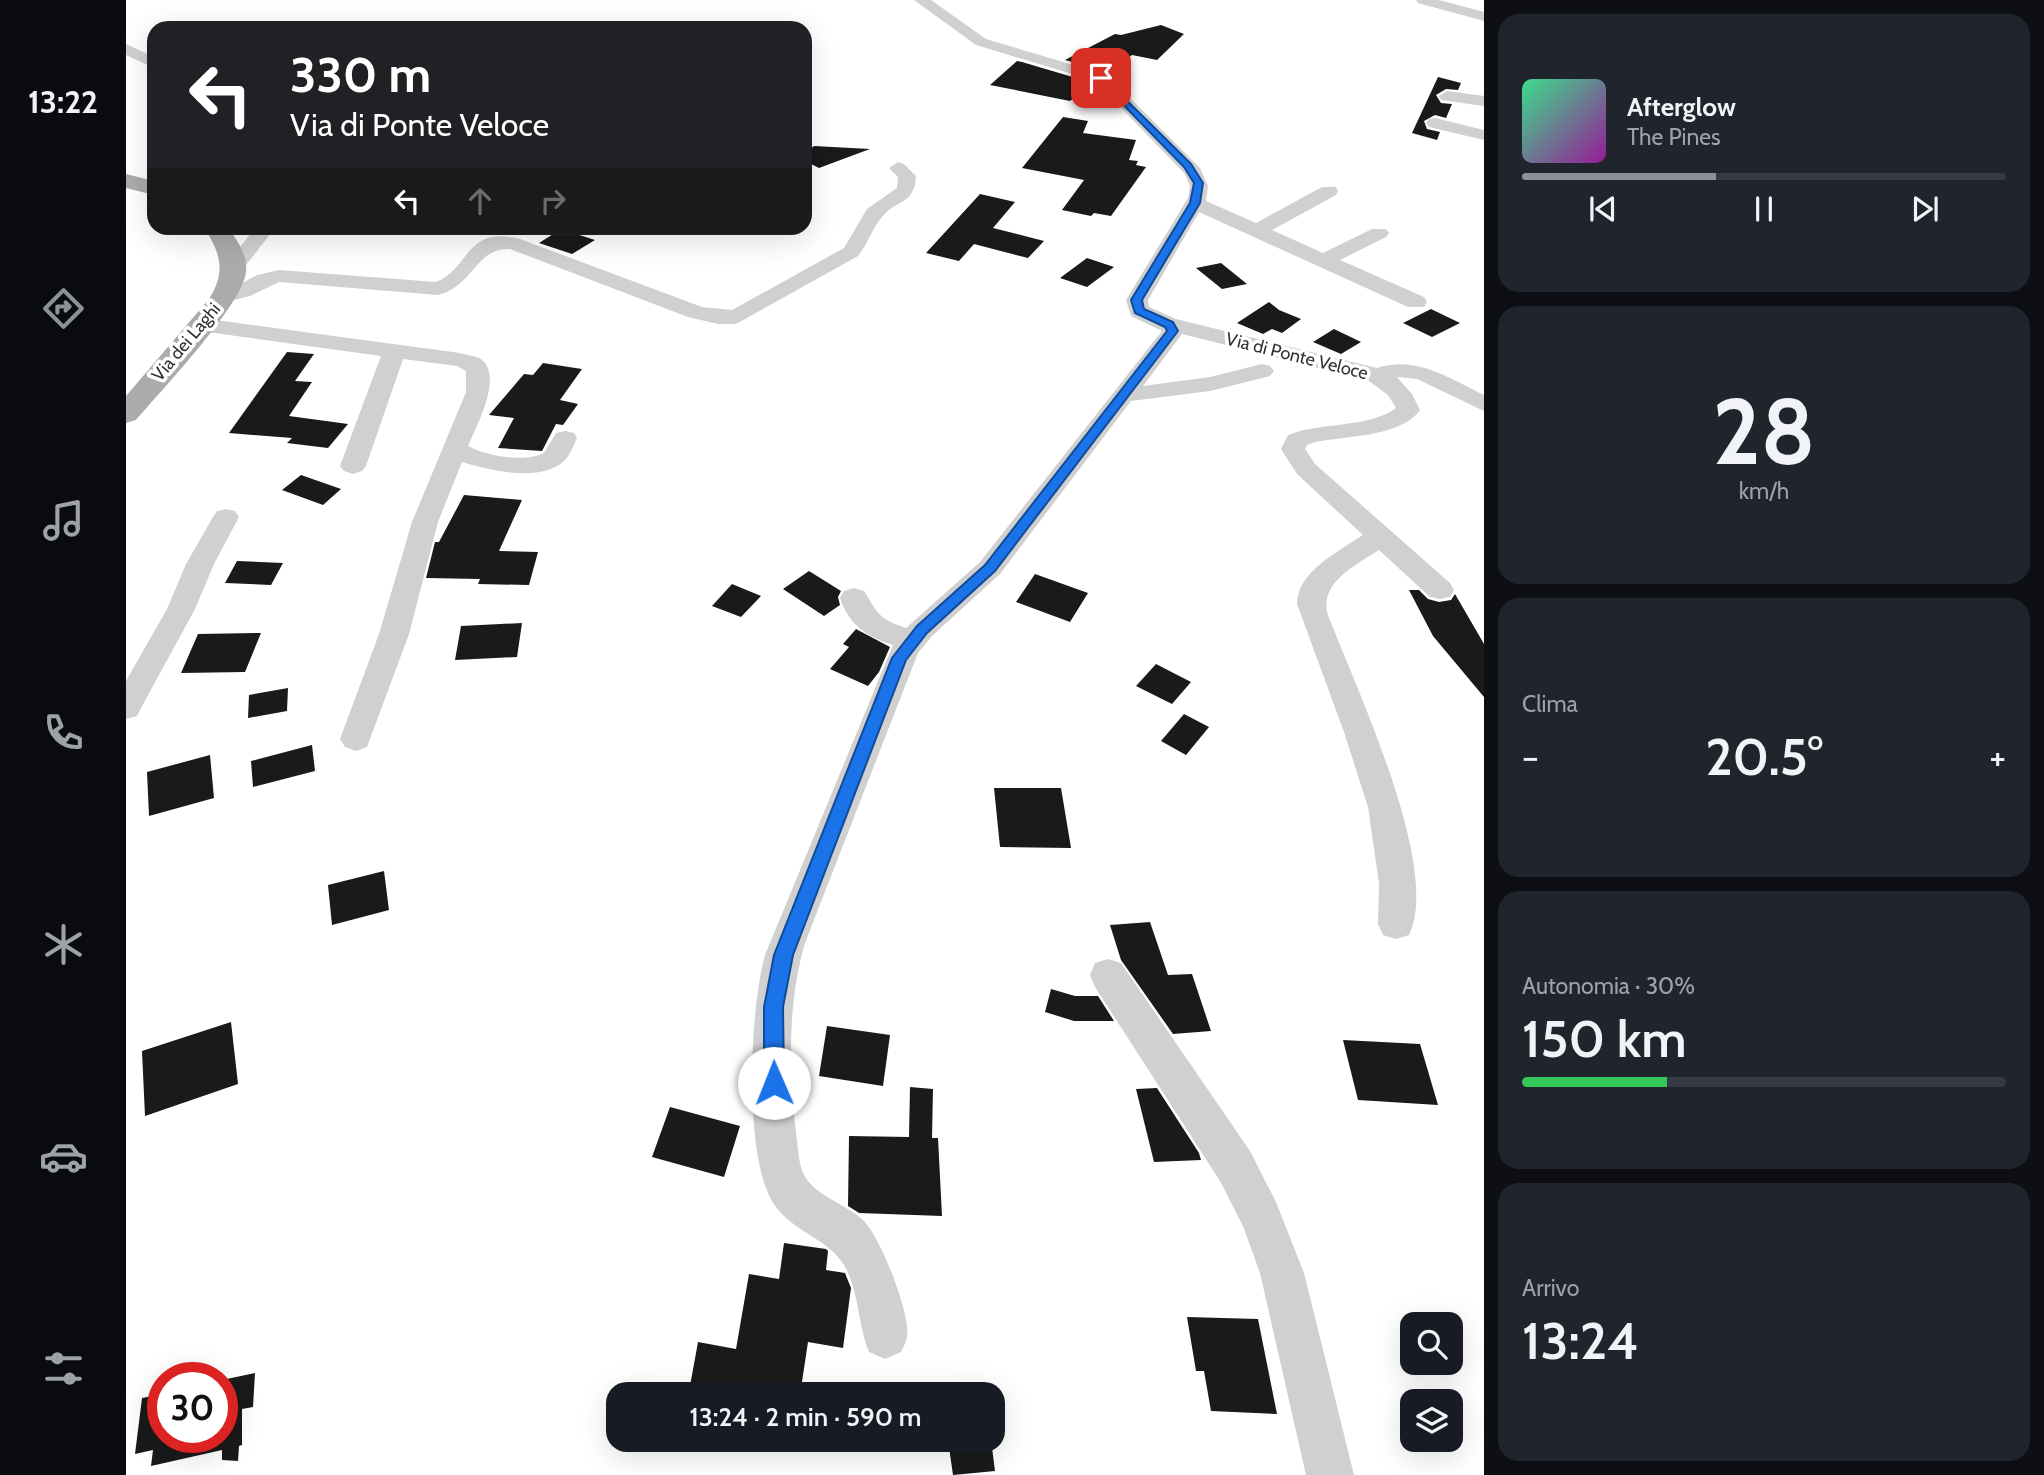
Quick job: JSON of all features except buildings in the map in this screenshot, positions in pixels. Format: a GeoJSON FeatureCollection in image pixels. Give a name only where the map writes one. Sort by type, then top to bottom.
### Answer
{"type":"FeatureCollection","features":[{"type":"Feature","properties":{"kind":"main road"},"geometry":{"type":"LineString","coordinates":[[126,181],[147,186]]}},
{"type":"Feature","properties":{"kind":"main road"},"geometry":{"type":"LineString","coordinates":[[221,235],[233,254],[235,266]]}},
{"type":"Feature","properties":{"kind":"main road","name":"Via dei Laghi"},"geometry":{"type":"LineString","coordinates":[[126,414],[226,294],[235,266]]}},
{"type":"Feature","properties":{"kind":"street"},"geometry":{"type":"LineString","coordinates":[[921,0],[981,42],[1088,72],[1105,80],[1140,120],[1193,172],[1199,186],[1195,203],[1416,303]]}},
{"type":"Feature","properties":{"kind":"street"},"geometry":{"type":"LineString","coordinates":[[1423,0],[1484,17]]}},
{"type":"Feature","properties":{"kind":"street"},"geometry":{"type":"LineString","coordinates":[[1451,7],[1470,0]]}},
{"type":"Feature","properties":{"kind":"street"},"geometry":{"type":"LineString","coordinates":[[126,49],[147,59]]}},
{"type":"Feature","properties":{"kind":"street"},"geometry":{"type":"LineString","coordinates":[[1447,96],[1484,101]]}},
{"type":"Feature","properties":{"kind":"street"},"geometry":{"type":"LineString","coordinates":[[1435,123],[1484,135]]}},
{"type":"Feature","properties":{"kind":"street"},"geometry":{"type":"LineString","coordinates":[[226,294],[247,292],[266,278],[279,276],[438,289],[452,282],[480,248],[502,242],[513,243],[696,312],[718,317],[736,317],[855,249],[874,213],[906,190],[908,178],[898,168]]}},
{"type":"Feature","properties":{"kind":"street"},"geometry":{"type":"LineString","coordinates":[[1257,230],[1329,191]]}},
{"type":"Feature","properties":{"kind":"street","name":"Via di Ponte Veloce"},"geometry":{"type":"LineString","coordinates":[[1195,203],[1137,300],[1139,311],[1176,328],[1377,376],[1395,370],[1422,373],[1484,404]]}},
{"type":"Feature","properties":{"kind":"street"},"geometry":{"type":"LineString","coordinates":[[1325,260],[1379,233]]}},
{"type":"Feature","properties":{"kind":"street"},"geometry":{"type":"LineString","coordinates":[[235,266],[259,235]]}},
{"type":"Feature","properties":{"kind":"street"},"geometry":{"type":"LineString","coordinates":[[201,325],[460,360],[477,367],[478,391],[420,536],[394,634],[356,739]]}},
{"type":"Feature","properties":{"kind":"street"},"geometry":{"type":"LineString","coordinates":[[885,1336],[869,1270],[861,1251],[847,1234],[796,1199],[782,1177],[777,1151],[773,1026],[776,990],[787,943],[897,664],[912,640],[990,568],[1176,328]]}},
{"type":"Feature","properties":{"kind":"street"},"geometry":{"type":"LineString","coordinates":[[353,466],[394,351]]}},
{"type":"Feature","properties":{"kind":"street"},"geometry":{"type":"LineString","coordinates":[[1124,395],[1210,384],[1262,370]]}},
{"type":"Feature","properties":{"kind":"street"},"geometry":{"type":"LineString","coordinates":[[1377,376],[1406,400],[1408,410],[1404,415],[1391,421],[1305,436],[1297,440],[1293,449],[1306,469],[1440,590]]}},
{"type":"Feature","properties":{"kind":"street"},"geometry":{"type":"LineString","coordinates":[[455,449],[476,459],[541,464],[556,456],[565,438]]}},
{"type":"Feature","properties":{"kind":"street"},"geometry":{"type":"LineString","coordinates":[[126,708],[181,609],[200,564],[226,517]]}},
{"type":"Feature","properties":{"kind":"street"},"geometry":{"type":"LineString","coordinates":[[1380,536],[1325,577],[1312,592],[1311,601],[1387,815],[1397,865],[1396,924]]}},
{"type":"Feature","properties":{"kind":"street"},"geometry":{"type":"LineString","coordinates":[[854,598],[856,608],[869,623],[912,640]]}},
{"type":"Feature","properties":{"kind":"street"},"geometry":{"type":"LineString","coordinates":[[1108,975],[1235,1166],[1252,1196],[1282,1273],[1330,1475]]}},
{"type":"Feature","properties":{"kind":"route"},"geometry":{"type":"LineString","coordinates":[[774,1083],[774,1007],[783,955],[900,658],[922,629],[990,568],[1173,331],[1169,324],[1139,311],[1137,300],[1195,203],[1199,183],[1188,166],[1101,78]]}}]}
